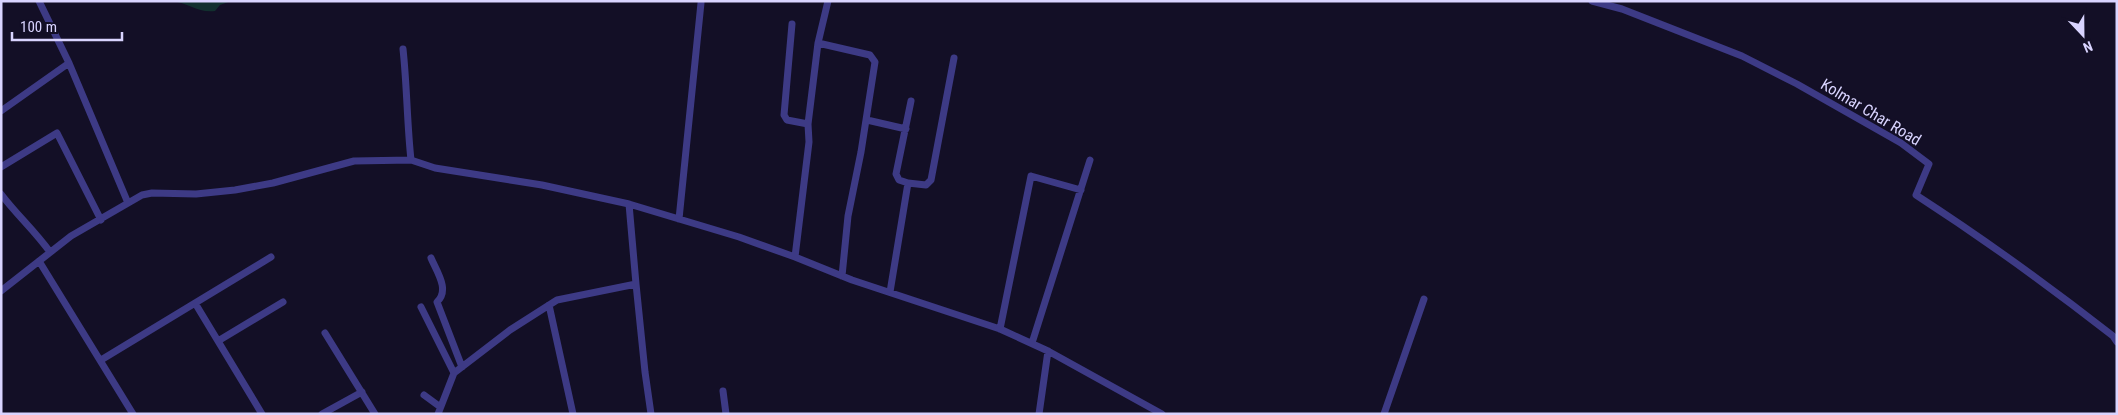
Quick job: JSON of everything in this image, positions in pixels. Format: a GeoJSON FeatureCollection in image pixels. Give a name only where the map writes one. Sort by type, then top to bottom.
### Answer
{"type":"FeatureCollection","features":[{"type":"Feature","properties":{"kind":"street"},"geometry":{"type":"LineString","coordinates":[[38,1],[68,63],[128,203]]}},
{"type":"Feature","properties":{"kind":"street"},"geometry":{"type":"LineString","coordinates":[[795,257],[809,142],[808,124],[818,43],[828,1]]}},
{"type":"Feature","properties":{"kind":"street","name":"Kolmar Char Road"},"geometry":{"type":"LineString","coordinates":[[1592,1],[1622,9],[1742,56],[1797,84],[1901,142],[1929,164],[1916,195],[2033,275],[2113,336],[2117,342]]}},
{"type":"Feature","properties":{"kind":"street"},"geometry":{"type":"LineString","coordinates":[[679,219],[701,3]]}},
{"type":"Feature","properties":{"kind":"street"},"geometry":{"type":"LineString","coordinates":[[792,24],[784,114],[787,120],[808,124]]}},
{"type":"Feature","properties":{"kind":"street"},"geometry":{"type":"LineString","coordinates":[[818,43],[870,55],[874,58],[867,120],[848,216],[842,276]]}},
{"type":"Feature","properties":{"kind":"street"},"geometry":{"type":"LineString","coordinates":[[403,49],[411,160]]}},
{"type":"Feature","properties":{"kind":"street"},"geometry":{"type":"LineString","coordinates":[[910,101],[896,174],[899,180],[926,185],[931,180],[954,58]]}},
{"type":"Feature","properties":{"kind":"street"},"geometry":{"type":"LineString","coordinates":[[1,111],[68,63]]}},
{"type":"Feature","properties":{"kind":"street"},"geometry":{"type":"LineString","coordinates":[[867,120],[906,129]]}},
{"type":"Feature","properties":{"kind":"street"},"geometry":{"type":"LineString","coordinates":[[1,167],[57,132],[101,220]]}},
{"type":"Feature","properties":{"kind":"street"},"geometry":{"type":"LineString","coordinates":[[1,291],[71,236],[142,195],[152,193],[196,194],[273,183],[354,161],[411,160],[435,168],[542,186],[629,204],[795,257],[842,276],[1000,329],[1048,351],[1162,414]]}},
{"type":"Feature","properties":{"kind":"street"},"geometry":{"type":"LineString","coordinates":[[1032,343],[1090,160]]}},
{"type":"Feature","properties":{"kind":"street"},"geometry":{"type":"LineString","coordinates":[[1000,329],[1031,176],[1081,190]]}},
{"type":"Feature","properties":{"kind":"street"},"geometry":{"type":"LineString","coordinates":[[890,292],[908,183]]}},
{"type":"Feature","properties":{"kind":"street"},"geometry":{"type":"LineString","coordinates":[[1,194],[13,210],[34,230],[50,252]]}},
{"type":"Feature","properties":{"kind":"street"},"geometry":{"type":"LineString","coordinates":[[629,204],[645,372],[651,414]]}},
{"type":"Feature","properties":{"kind":"street"},"geometry":{"type":"LineString","coordinates":[[101,360],[270,257]]}},
{"type":"Feature","properties":{"kind":"street"},"geometry":{"type":"LineString","coordinates":[[431,258],[444,290],[443,297],[437,302],[462,367]]}},
{"type":"Feature","properties":{"kind":"street"},"geometry":{"type":"LineString","coordinates":[[39,261],[133,414]]}},
{"type":"Feature","properties":{"kind":"street"},"geometry":{"type":"LineString","coordinates":[[424,395],[439,410],[454,373],[510,330],[557,300],[636,284]]}},
{"type":"Feature","properties":{"kind":"street"},"geometry":{"type":"LineString","coordinates":[[1384,414],[1424,299]]}},
{"type":"Feature","properties":{"kind":"street"},"geometry":{"type":"LineString","coordinates":[[218,341],[283,302]]}},
{"type":"Feature","properties":{"kind":"street"},"geometry":{"type":"LineString","coordinates":[[195,303],[262,414]]}},
{"type":"Feature","properties":{"kind":"street"},"geometry":{"type":"LineString","coordinates":[[549,305],[573,414]]}},
{"type":"Feature","properties":{"kind":"street"},"geometry":{"type":"LineString","coordinates":[[421,307],[454,373]]}},
{"type":"Feature","properties":{"kind":"street"},"geometry":{"type":"LineString","coordinates":[[325,333],[376,414]]}},
{"type":"Feature","properties":{"kind":"street"},"geometry":{"type":"LineString","coordinates":[[1040,414],[1048,351]]}},
{"type":"Feature","properties":{"kind":"street"},"geometry":{"type":"LineString","coordinates":[[723,391],[726,414]]}},
{"type":"Feature","properties":{"kind":"street"},"geometry":{"type":"LineString","coordinates":[[322,414],[362,392]]}},
{"type":"Feature","properties":{"kind":"green space"},"geometry":{"type":"Polygon","coordinates":[[[172,1],[231,1],[220,5],[215,11],[209,11],[172,1]]]}}]}
